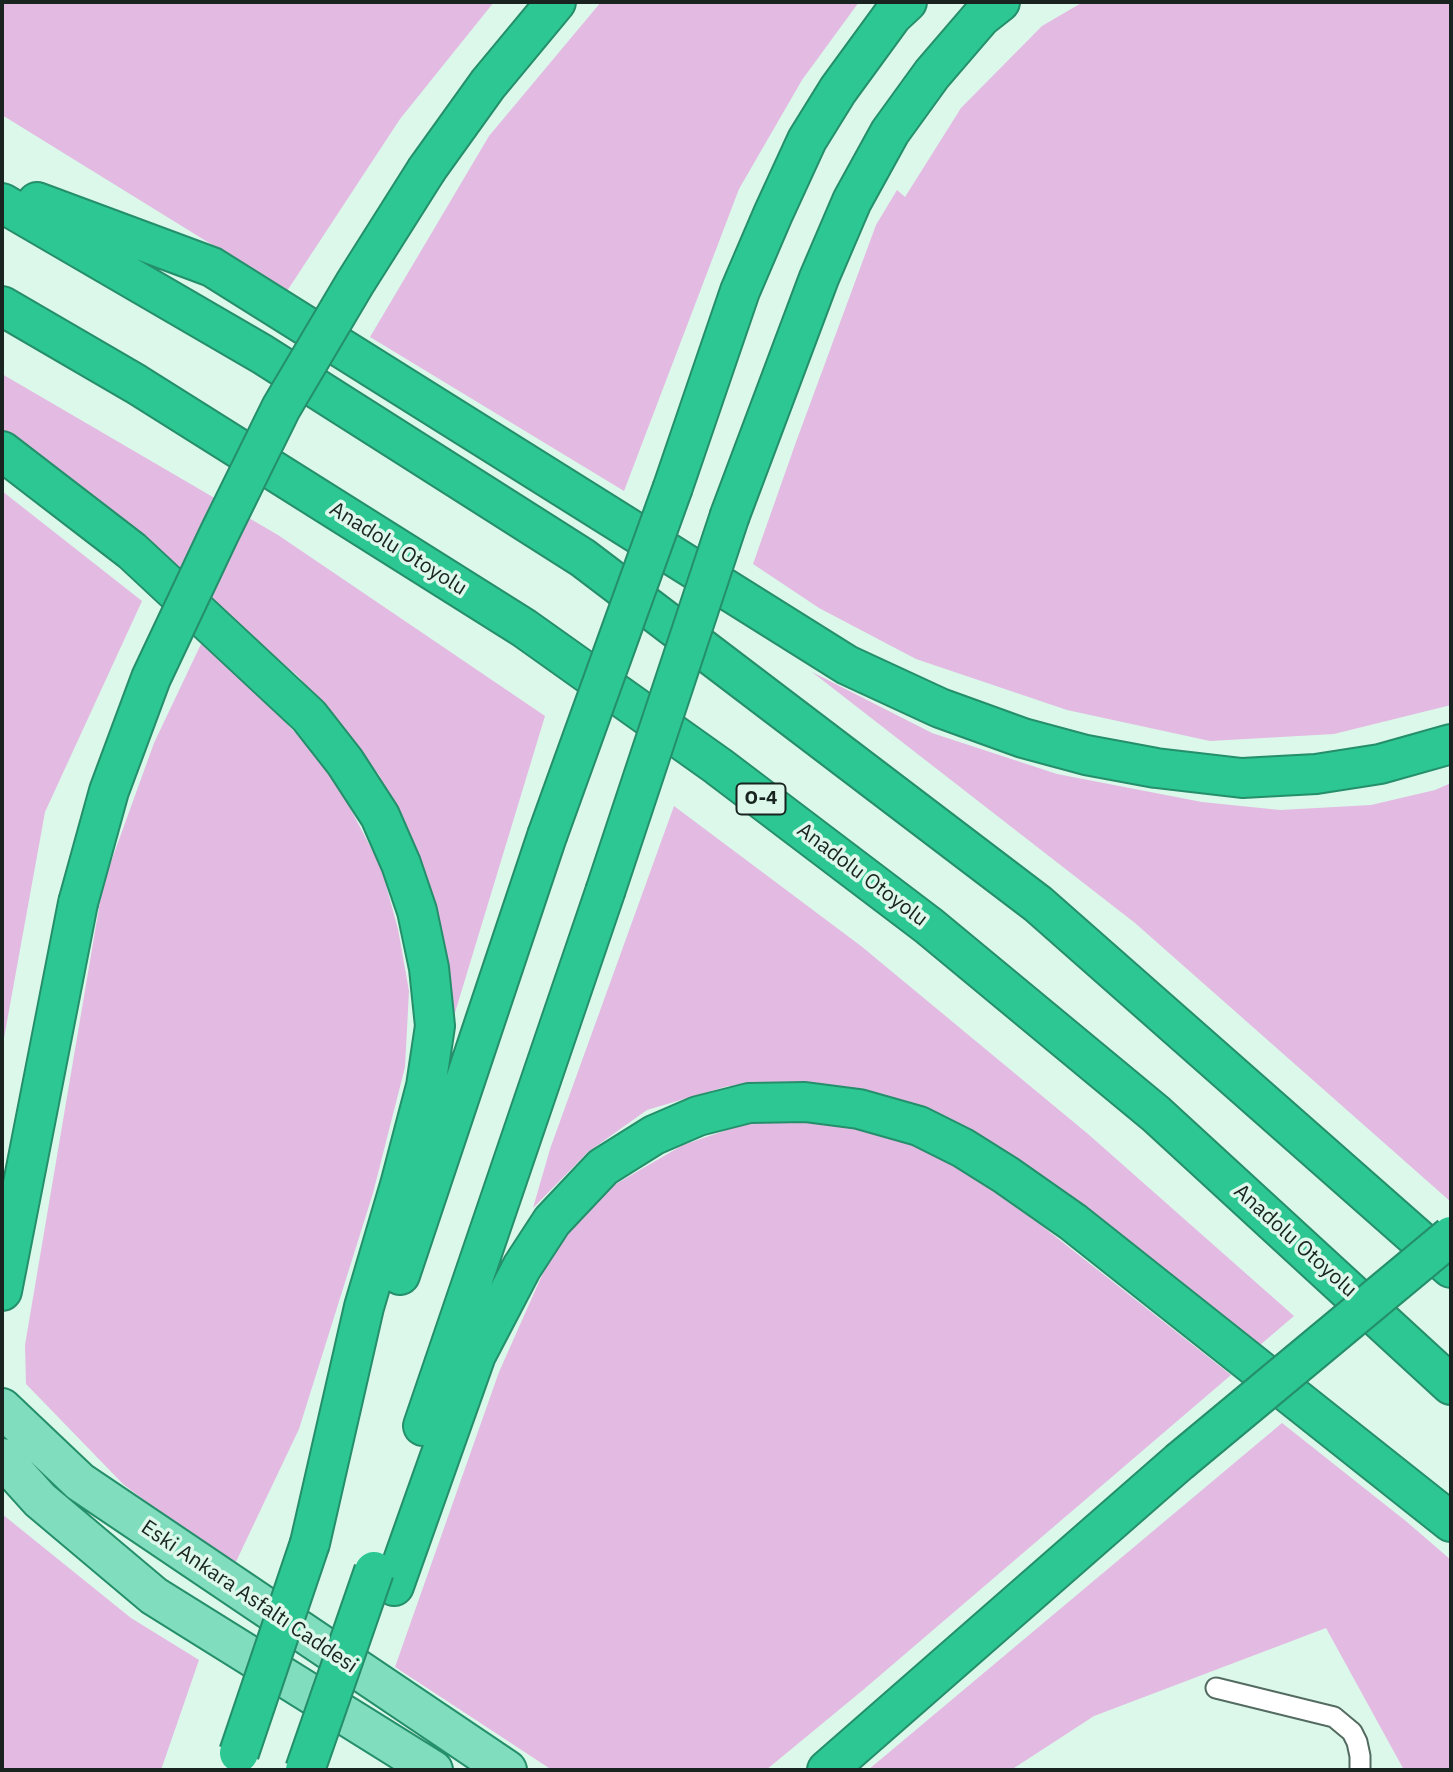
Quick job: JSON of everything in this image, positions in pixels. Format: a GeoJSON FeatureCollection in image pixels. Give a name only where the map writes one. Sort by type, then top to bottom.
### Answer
{"type":"FeatureCollection","features":[{"type":"Feature","properties":{"kind":"highway"},"geometry":{"type":"LineString","coordinates":[[2,1291],[78,903],[109,791],[151,678],[281,408],[355,283],[427,169],[488,84],[556,2]]}},
{"type":"Feature","properties":{"kind":"highway"},"geometry":{"type":"LineString","coordinates":[[236,1761],[547,836],[673,487],[740,291],[807,140],[838,90],[892,16],[907,2]]}},
{"type":"Feature","properties":{"kind":"highway"},"geometry":{"type":"LineString","coordinates":[[384,1578],[605,891],[730,515],[819,278],[852,201],[890,132],[932,74],[981,17],[1000,2]]}},
{"type":"Feature","properties":{"kind":"highway"},"geometry":{"type":"LineString","coordinates":[[2,189],[212,267],[847,665],[940,708],[1023,738],[1086,755],[1156,768],[1242,778],[1316,774],[1380,764],[1451,744]]}},
{"type":"Feature","properties":{"kind":"highway"},"geometry":{"type":"LineString","coordinates":[[2,202],[262,354],[583,558],[1038,904],[1451,1268]]}},
{"type":"Feature","properties":{"kind":"highway","name":"Anadolu Otoyolu"},"geometry":{"type":"LineString","coordinates":[[2,306],[136,384],[524,628],[718,766],[929,926],[1156,1114],[1451,1385]]}},
{"type":"Feature","properties":{"kind":"highway"},"geometry":{"type":"LineString","coordinates":[[2,451],[132,551],[309,716],[345,762],[380,816],[401,864],[417,911],[429,968],[435,1026],[426,1086],[364,1307],[310,1543]]}},
{"type":"Feature","properties":{"kind":"highway"},"geometry":{"type":"LineString","coordinates":[[306,1770],[476,1354],[522,1267],[552,1221],[603,1167],[654,1135],[698,1116],[749,1102],[805,1102],[859,1109],[919,1126],[963,1148],[1073,1222],[1451,1522]]}},
{"type":"Feature","properties":{"kind":"highway"},"geometry":{"type":"LineString","coordinates":[[827,1770],[1179,1462],[1451,1236]]}},
{"type":"Feature","properties":{"kind":"main road","name":"Eski Ankara Asfaltı Caddesi"},"geometry":{"type":"LineString","coordinates":[[2,1408],[80,1482],[507,1770]]}},
{"type":"Feature","properties":{"kind":"main road"},"geometry":{"type":"LineString","coordinates":[[2,1458],[40,1500],[153,1596],[433,1770]]}},
{"type":"Feature","properties":{"kind":"lane"},"geometry":{"type":"LineString","coordinates":[[1216,1688],[1334,1717],[1352,1732],[1357,1742],[1360,1770]]}},
{"type":"Feature","properties":{"kind":"shaded area"},"geometry":{"type":"Polygon","coordinates":[[[2,2],[494,2],[400,119],[287,291],[2,115],[2,2]]]}},
{"type":"Feature","properties":{"kind":"shaded area"},"geometry":{"type":"Polygon","coordinates":[[[601,2],[859,2],[802,80],[739,189],[624,491],[370,337],[489,136],[601,2]]]}},
{"type":"Feature","properties":{"kind":"shaded area"},"geometry":{"type":"Polygon","coordinates":[[[1083,2],[1451,2],[1451,705],[1334,734],[1210,741],[1067,710],[916,659],[819,608],[753,564],[876,225],[897,190],[905,197],[961,108],[1042,26],[1083,2]]]}},
{"type":"Feature","properties":{"kind":"shaded area"},"geometry":{"type":"Polygon","coordinates":[[[2,374],[278,535],[545,716],[450,1029],[431,900],[410,835],[379,775],[299,677],[95,505],[2,431],[2,374]]]}},
{"type":"Feature","properties":{"kind":"shaded area"},"geometry":{"type":"Polygon","coordinates":[[[2,491],[142,601],[45,812],[2,1049],[2,491]]]}},
{"type":"Feature","properties":{"kind":"shaded area"},"geometry":{"type":"Polygon","coordinates":[[[201,644],[263,699],[304,742],[339,787],[381,867],[398,929],[409,991],[405,1067],[373,1193],[299,1429],[233,1568],[123,1484],[26,1384],[25,1345],[103,884],[154,743],[201,644]]]}},
{"type":"Feature","properties":{"kind":"shaded area"},"geometry":{"type":"Polygon","coordinates":[[[812,672],[932,733],[1057,774],[1202,802],[1280,810],[1371,805],[1435,790],[1451,783],[1451,1202],[1135,923],[812,672]]]}},
{"type":"Feature","properties":{"kind":"shaded area"},"geometry":{"type":"Polygon","coordinates":[[[674,806],[861,946],[1088,1134],[1294,1316],[1260,1345],[1049,1180],[996,1145],[942,1119],[784,1085],[728,1086],[647,1110],[588,1152],[533,1208],[550,1149],[674,806]]]}},
{"type":"Feature","properties":{"kind":"shaded area"},"geometry":{"type":"Polygon","coordinates":[[[768,1116],[884,1133],[950,1161],[1042,1226],[1231,1375],[766,1770],[552,1770],[395,1667],[499,1372],[555,1246],[609,1188],[683,1145],[768,1116]]]}},
{"type":"Feature","properties":{"kind":"shaded area"},"geometry":{"type":"Polygon","coordinates":[[[1282,1423],[1451,1560],[1451,1770],[1404,1770],[1326,1628],[1094,1716],[1011,1770],[868,1770],[1282,1423]]]}},
{"type":"Feature","properties":{"kind":"shaded area"},"geometry":{"type":"Polygon","coordinates":[[[2,1514],[131,1618],[199,1660],[161,1770],[2,1770],[2,1514]]]}}]}
